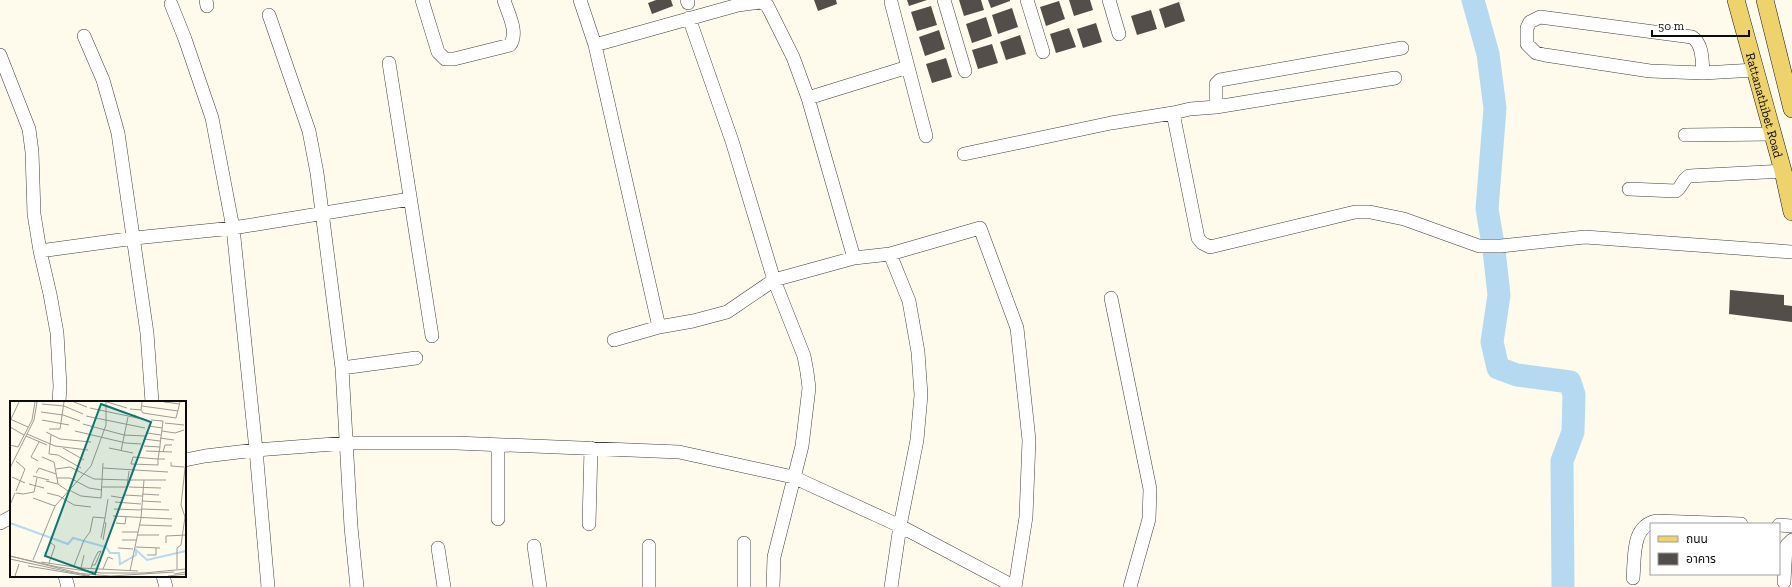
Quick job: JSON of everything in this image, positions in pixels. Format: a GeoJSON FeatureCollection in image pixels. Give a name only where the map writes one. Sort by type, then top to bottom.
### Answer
{"type":"FeatureCollection","features":[{"type":"Feature","properties":{"kind":"main road","name":"Rattanathibet Road"},"geometry":{"type":"LineString","coordinates":[[1736,0],[1783,171],[1792,212]]}},
{"type":"Feature","properties":{"kind":"main road","name":"Rattanathibet Road"},"geometry":{"type":"LineString","coordinates":[[1765,0],[1792,109]]}},
{"type":"Feature","properties":{"kind":"street"},"geometry":{"type":"LineString","coordinates":[[422,0],[438,52],[445,59],[454,59],[510,45],[514,40],[514,32],[504,0]]}},
{"type":"Feature","properties":{"kind":"street"},"geometry":{"type":"LineString","coordinates":[[580,0],[595,45],[659,327]]}},
{"type":"Feature","properties":{"kind":"street"},"geometry":{"type":"LineString","coordinates":[[944,0],[965,71]]}},
{"type":"Feature","properties":{"kind":"street"},"geometry":{"type":"LineString","coordinates":[[1027,0],[1043,52]]}},
{"type":"Feature","properties":{"kind":"street"},"geometry":{"type":"LineString","coordinates":[[1109,0],[1119,34]]}},
{"type":"Feature","properties":{"kind":"street"},"geometry":{"type":"LineString","coordinates":[[595,45],[738,4],[760,2],[767,4],[793,57],[808,98],[854,258]]}},
{"type":"Feature","properties":{"kind":"street"},"geometry":{"type":"LineString","coordinates":[[891,2],[926,136]]}},
{"type":"Feature","properties":{"kind":"street"},"geometry":{"type":"LineString","coordinates":[[171,4],[185,39],[212,118],[233,228],[256,450],[268,587]]}},
{"type":"Feature","properties":{"kind":"street"},"geometry":{"type":"LineString","coordinates":[[269,15],[309,131],[322,214],[342,368],[351,528],[357,587]]}},
{"type":"Feature","properties":{"kind":"street"},"geometry":{"type":"LineString","coordinates":[[1703,73],[1700,47],[1696,39],[1692,37],[1540,17],[1530,22],[1527,28],[1527,44],[1536,53],[1545,55],[1650,71],[1703,73],[1755,70]]}},
{"type":"Feature","properties":{"kind":"street"},"geometry":{"type":"LineString","coordinates":[[689,18],[732,141],[774,280],[804,356],[808,372],[809,388],[802,446],[774,557],[773,587]]}},
{"type":"Feature","properties":{"kind":"street"},"geometry":{"type":"LineString","coordinates":[[84,36],[103,80],[118,133],[135,238],[147,333],[152,401]]}},
{"type":"Feature","properties":{"kind":"street"},"geometry":{"type":"LineString","coordinates":[[1216,107],[1216,84],[1220,80],[1402,48]]}},
{"type":"Feature","properties":{"kind":"street"},"geometry":{"type":"LineString","coordinates":[[0,55],[29,129],[32,152],[34,214],[57,333],[60,386],[59,401]]}},
{"type":"Feature","properties":{"kind":"street"},"geometry":{"type":"LineString","coordinates":[[389,63],[432,336]]}},
{"type":"Feature","properties":{"kind":"street"},"geometry":{"type":"LineString","coordinates":[[808,98],[908,67]]}},
{"type":"Feature","properties":{"kind":"street"},"geometry":{"type":"LineString","coordinates":[[964,154],[1111,123],[1190,109],[1216,107],[1395,78]]}},
{"type":"Feature","properties":{"kind":"street"},"geometry":{"type":"LineString","coordinates":[[1173,113],[1198,238],[1202,243],[1210,247],[1355,212],[1370,212],[1404,220],[1479,246],[1501,246],[1585,237],[1792,252]]}},
{"type":"Feature","properties":{"kind":"street"},"geometry":{"type":"LineString","coordinates":[[1685,135],[1773,134]]}},
{"type":"Feature","properties":{"kind":"street"},"geometry":{"type":"LineString","coordinates":[[1629,189],[1676,191],[1679,189],[1684,179],[1689,176],[1783,171]]}},
{"type":"Feature","properties":{"kind":"street"},"geometry":{"type":"LineString","coordinates":[[40,251],[135,238],[233,228],[410,199]]}},
{"type":"Feature","properties":{"kind":"street"},"geometry":{"type":"LineString","coordinates":[[186,460],[256,450],[347,443],[456,443],[678,452],[793,477],[900,526],[1015,587],[1026,517],[1029,440],[1016,328],[980,228],[890,254],[854,258],[774,280],[727,312],[694,321],[659,327],[614,340]]}},
{"type":"Feature","properties":{"kind":"street"},"geometry":{"type":"LineString","coordinates":[[890,254],[909,301],[918,352],[921,395],[917,440],[900,526],[891,587]]}},
{"type":"Feature","properties":{"kind":"street"},"geometry":{"type":"LineString","coordinates":[[1110,298],[1150,489],[1149,519],[1130,587]]}},
{"type":"Feature","properties":{"kind":"street"},"geometry":{"type":"LineString","coordinates":[[342,368],[416,358]]}},
{"type":"Feature","properties":{"kind":"street"},"geometry":{"type":"LineString","coordinates":[[498,445],[498,519]]}},
{"type":"Feature","properties":{"kind":"street"},"geometry":{"type":"LineString","coordinates":[[589,524],[591,448]]}},
{"type":"Feature","properties":{"kind":"street"},"geometry":{"type":"LineString","coordinates":[[0,523],[10,518]]}},
{"type":"Feature","properties":{"kind":"street"},"geometry":{"type":"LineString","coordinates":[[1633,578],[1637,535],[1642,528],[1649,523],[1656,521],[1713,523]]}},
{"type":"Feature","properties":{"kind":"street"},"geometry":{"type":"LineString","coordinates":[[1780,525],[1792,526]]}},
{"type":"Feature","properties":{"kind":"street"},"geometry":{"type":"LineString","coordinates":[[1784,582],[1786,546],[1792,540]]}},
{"type":"Feature","properties":{"kind":"street"},"geometry":{"type":"LineString","coordinates":[[744,543],[744,587]]}},
{"type":"Feature","properties":{"kind":"street"},"geometry":{"type":"LineString","coordinates":[[534,546],[540,587]]}},
{"type":"Feature","properties":{"kind":"street"},"geometry":{"type":"LineString","coordinates":[[649,546],[649,587]]}},
{"type":"Feature","properties":{"kind":"street"},"geometry":{"type":"LineString","coordinates":[[438,548],[444,587]]}},
{"type":"Feature","properties":{"kind":"street"},"geometry":{"type":"LineString","coordinates":[[65,577],[68,587]]}},
{"type":"Feature","properties":{"kind":"street"},"geometry":{"type":"LineString","coordinates":[[163,577],[166,587]]}},
{"type":"Feature","properties":{"kind":"building"},"geometry":{"type":"Polygon","coordinates":[[[656,0],[671,0],[673,6],[652,14],[648,3],[656,0]]]}},
{"type":"Feature","properties":{"kind":"building"},"geometry":{"type":"Polygon","coordinates":[[[814,0],[836,0],[837,4],[818,11],[814,0]]]}},
{"type":"Feature","properties":{"kind":"building"},"geometry":{"type":"Polygon","coordinates":[[[907,0],[927,0],[909,6],[907,0]]]}},
{"type":"Feature","properties":{"kind":"building"},"geometry":{"type":"Polygon","coordinates":[[[959,0],[981,0],[984,10],[964,16],[959,0]]]}},
{"type":"Feature","properties":{"kind":"building"},"geometry":{"type":"Polygon","coordinates":[[[988,0],[1010,0],[1010,1],[991,8],[988,0]]]}},
{"type":"Feature","properties":{"kind":"building"},"geometry":{"type":"Polygon","coordinates":[[[1069,0],[1090,0],[1093,10],[1074,16],[1069,0]]]}},
{"type":"Feature","properties":{"kind":"building"},"geometry":{"type":"Polygon","coordinates":[[[1059,1],[1065,19],[1046,26],[1040,7],[1059,1]]]}},
{"type":"Feature","properties":{"kind":"building"},"geometry":{"type":"Polygon","coordinates":[[[1179,2],[1185,21],[1165,28],[1159,9],[1179,2]]]}},
{"type":"Feature","properties":{"kind":"building"},"geometry":{"type":"Polygon","coordinates":[[[931,6],[937,25],[917,31],[911,12],[931,6]]]}},
{"type":"Feature","properties":{"kind":"building"},"geometry":{"type":"Polygon","coordinates":[[[1012,8],[1018,27],[998,34],[992,15],[1012,8]]]}},
{"type":"Feature","properties":{"kind":"building"},"geometry":{"type":"Polygon","coordinates":[[[1151,10],[1157,29],[1137,35],[1131,16],[1151,10]]]}},
{"type":"Feature","properties":{"kind":"building"},"geometry":{"type":"Polygon","coordinates":[[[986,17],[992,36],[972,43],[966,24],[986,17]]]}},
{"type":"Feature","properties":{"kind":"building"},"geometry":{"type":"Polygon","coordinates":[[[1096,23],[1102,42],[1083,48],[1077,29],[1096,23]]]}},
{"type":"Feature","properties":{"kind":"building"},"geometry":{"type":"Polygon","coordinates":[[[1069,28],[1076,47],[1056,53],[1050,34],[1069,28]]]}},
{"type":"Feature","properties":{"kind":"building"},"geometry":{"type":"Polygon","coordinates":[[[939,30],[945,49],[925,56],[919,37],[939,30]]]}},
{"type":"Feature","properties":{"kind":"building"},"geometry":{"type":"Polygon","coordinates":[[[1020,35],[1026,54],[1006,60],[1000,42],[1020,35]]]}},
{"type":"Feature","properties":{"kind":"building"},"geometry":{"type":"Polygon","coordinates":[[[992,44],[998,63],[978,69],[972,50],[992,44]]]}},
{"type":"Feature","properties":{"kind":"building"},"geometry":{"type":"Polygon","coordinates":[[[946,58],[952,77],[932,83],[926,64],[946,58]]]}},
{"type":"Feature","properties":{"kind":"building"},"geometry":{"type":"Polygon","coordinates":[[[1730,290],[1784,295],[1784,305],[1792,306],[1792,322],[1729,314],[1730,290]]]}},
{"type":"Feature","properties":{"kind":"waterway"},"geometry":{"type":"LineString","coordinates":[[1473,0],[1488,54],[1495,108],[1487,209],[1494,250],[1499,295],[1492,342],[1498,368],[1517,375],[1570,382],[1574,395],[1573,432],[1562,461],[1563,587]]}}]}
